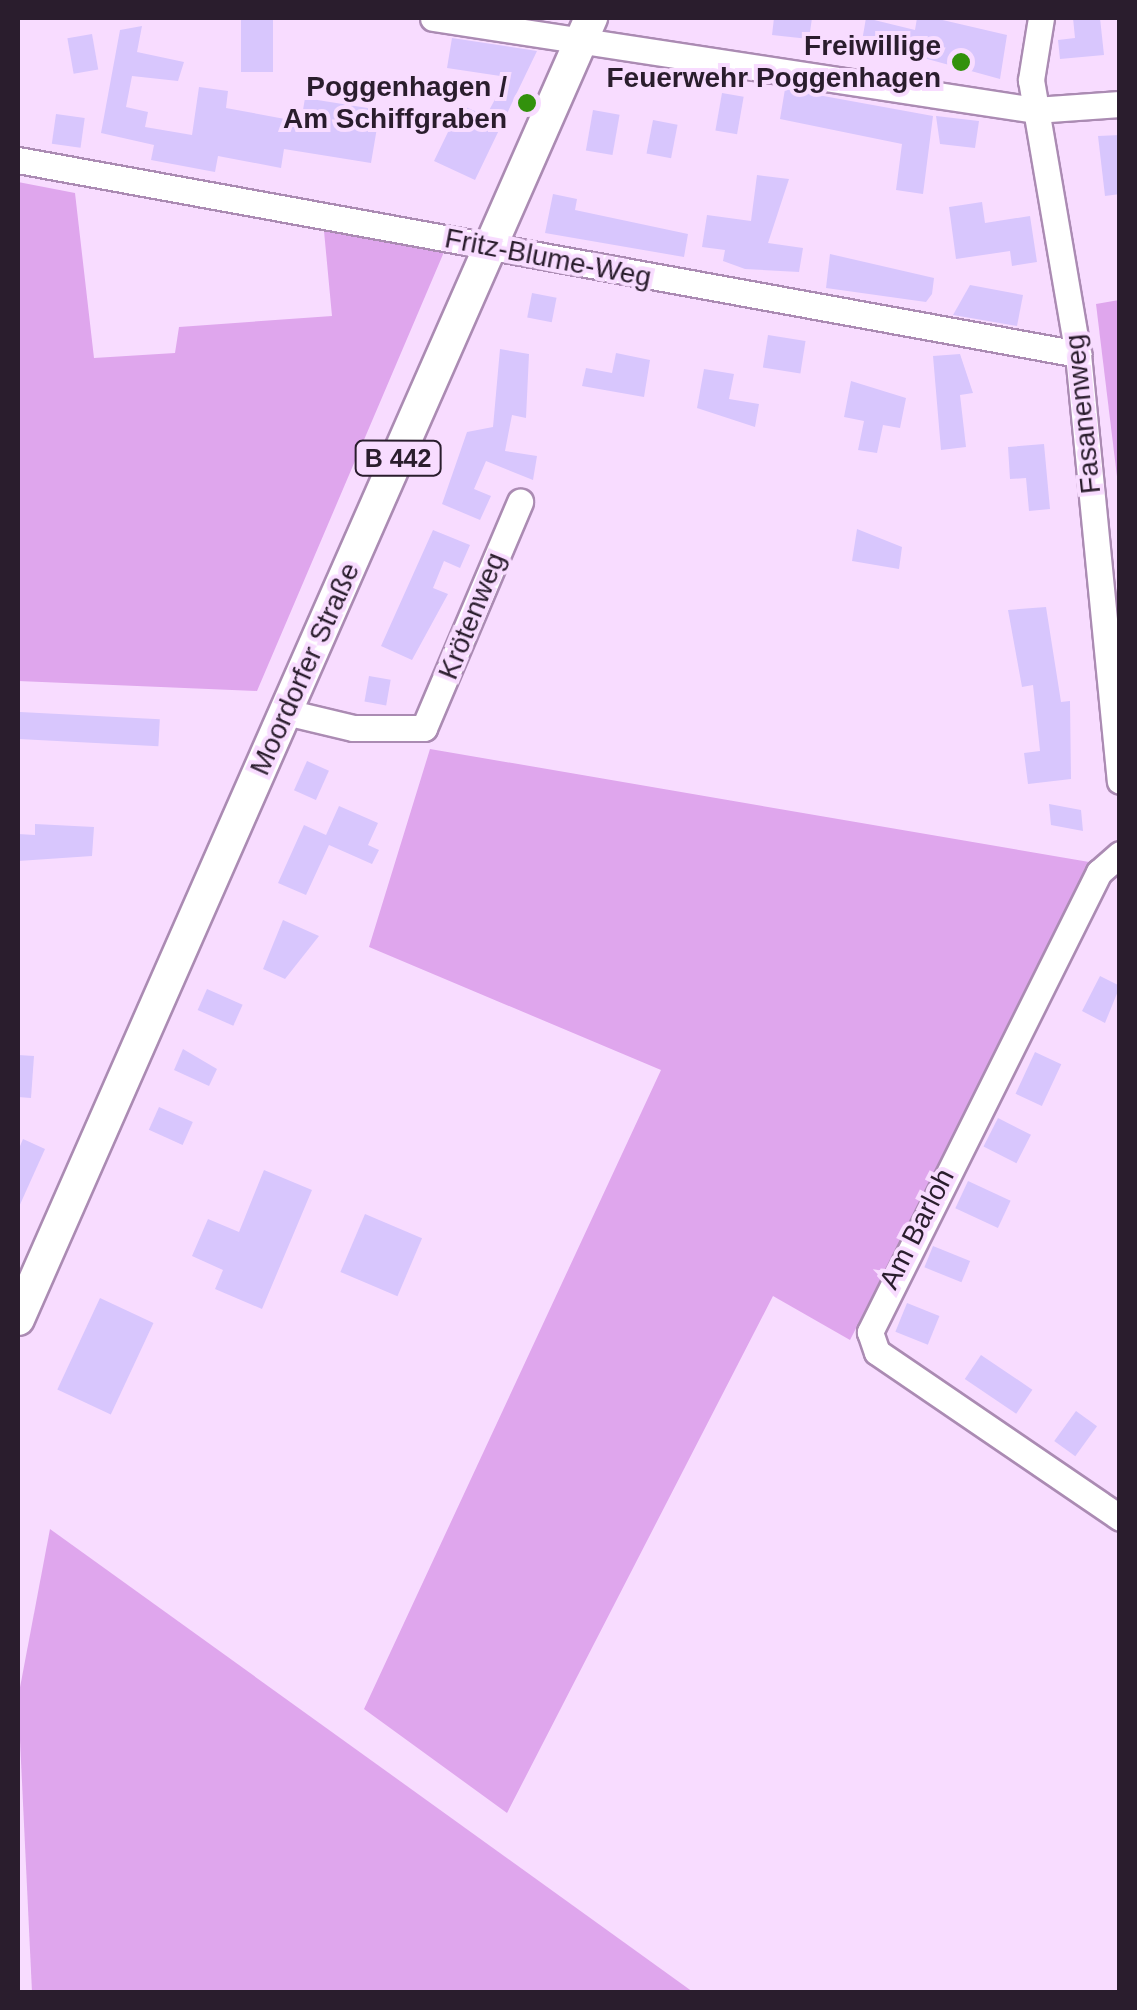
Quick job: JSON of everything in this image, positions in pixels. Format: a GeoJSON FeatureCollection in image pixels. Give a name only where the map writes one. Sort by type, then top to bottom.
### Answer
{"type":"FeatureCollection","features":[{"type":"Feature","properties":{"kind":"main road","name":"Moordorfer Straße"},"geometry":{"type":"LineString","coordinates":[[18,1320],[585,30]]}},
{"type":"Feature","properties":{"kind":"street"},"geometry":{"type":"LineString","coordinates":[[433,18],[585,30],[1035,110],[1120,104]]}},
{"type":"Feature","properties":{"kind":"street","name":"Fasanenweg"},"geometry":{"type":"LineString","coordinates":[[1041,18],[1035,110],[1078,354],[1120,781]]}},
{"type":"Feature","properties":{"kind":"street","name":"Fritz-Blume-Weg"},"geometry":{"type":"LineString","coordinates":[[18,160],[1078,354]]}},
{"type":"Feature","properties":{"kind":"street","name":"Krötenweg"},"geometry":{"type":"LineString","coordinates":[[286,712],[353,728],[424,728],[520,502]]}},
{"type":"Feature","properties":{"kind":"street","name":"Am Barloh"},"geometry":{"type":"LineString","coordinates":[[1120,854],[1099,872],[870,1332],[876,1352],[1120,1518]]}},
{"type":"Feature","properties":{"kind":"shaded area"},"geometry":{"type":"Polygon","coordinates":[[[18,182],[75,193],[94,358],[175,353],[179,327],[332,316],[324,231],[444,252],[257,691],[18,681],[18,182]]]}},
{"type":"Feature","properties":{"kind":"shaded area"},"geometry":{"type":"Polygon","coordinates":[[[1120,300],[1119,493],[1096,304],[1120,300]]]}},
{"type":"Feature","properties":{"kind":"shaded area"},"geometry":{"type":"Polygon","coordinates":[[[430,749],[1095,863],[850,1340],[773,1296],[507,1813],[364,1709],[661,1070],[369,947],[430,749]]]}},
{"type":"Feature","properties":{"kind":"shaded area"},"geometry":{"type":"Polygon","coordinates":[[[50,1529],[693,1992],[32,1992],[18,1698],[50,1529]]]}},
{"type":"Feature","properties":{"kind":"building"},"geometry":{"type":"Polygon","coordinates":[[[241,18],[273,18],[273,72],[241,72],[241,18]]]}},
{"type":"Feature","properties":{"kind":"building"},"geometry":{"type":"Polygon","coordinates":[[[774,18],[812,18],[809,39],[772,35],[774,18]]]}},
{"type":"Feature","properties":{"kind":"building"},"geometry":{"type":"Polygon","coordinates":[[[866,18],[915,30],[917,18],[934,18],[1007,35],[1000,79],[862,41],[866,18]]]}},
{"type":"Feature","properties":{"kind":"building"},"geometry":{"type":"Polygon","coordinates":[[[1073,18],[1100,18],[1104,55],[1060,59],[1058,40],[1075,38],[1073,18]]]}},
{"type":"Feature","properties":{"kind":"building"},"geometry":{"type":"Polygon","coordinates":[[[142,26],[137,52],[184,62],[178,81],[132,76],[126,107],[148,112],[145,127],[192,135],[199,87],[228,91],[226,108],[301,122],[305,98],[380,110],[371,163],[284,149],[281,168],[218,156],[215,172],[151,160],[154,145],[101,133],[120,30],[142,26]]]}},
{"type":"Feature","properties":{"kind":"building"},"geometry":{"type":"Polygon","coordinates":[[[92,34],[98,69],[74,74],[67,38],[92,34]]]}},
{"type":"Feature","properties":{"kind":"building"},"geometry":{"type":"Polygon","coordinates":[[[452,38],[537,51],[475,180],[434,161],[461,105],[486,116],[507,77],[447,68],[452,38]]]}},
{"type":"Feature","properties":{"kind":"building"},"geometry":{"type":"Polygon","coordinates":[[[785,89],[933,116],[923,194],[896,190],[902,144],[780,119],[785,89]]]}},
{"type":"Feature","properties":{"kind":"building"},"geometry":{"type":"Polygon","coordinates":[[[722,93],[744,97],[737,134],[715,130],[722,93]]]}},
{"type":"Feature","properties":{"kind":"building"},"geometry":{"type":"Polygon","coordinates":[[[593,110],[620,115],[612,155],[586,150],[593,110]]]}},
{"type":"Feature","properties":{"kind":"building"},"geometry":{"type":"Polygon","coordinates":[[[56,114],[85,118],[81,148],[52,144],[56,114]]]}},
{"type":"Feature","properties":{"kind":"building"},"geometry":{"type":"Polygon","coordinates":[[[936,116],[979,121],[975,148],[940,144],[936,116]]]}},
{"type":"Feature","properties":{"kind":"building"},"geometry":{"type":"Polygon","coordinates":[[[653,120],[678,125],[671,158],[647,153],[653,120]]]}},
{"type":"Feature","properties":{"kind":"building"},"geometry":{"type":"Polygon","coordinates":[[[1120,135],[1120,194],[1105,196],[1098,136],[1120,135]]]}},
{"type":"Feature","properties":{"kind":"building"},"geometry":{"type":"Polygon","coordinates":[[[757,175],[789,179],[768,243],[803,248],[799,272],[745,269],[723,261],[725,250],[702,247],[707,215],[751,221],[757,175]]]}},
{"type":"Feature","properties":{"kind":"building"},"geometry":{"type":"Polygon","coordinates":[[[553,194],[577,199],[575,210],[688,234],[684,257],[545,233],[553,194]]]}},
{"type":"Feature","properties":{"kind":"building"},"geometry":{"type":"Polygon","coordinates":[[[982,202],[985,223],[1030,216],[1037,262],[1012,266],[1010,251],[956,259],[949,207],[982,202]]]}},
{"type":"Feature","properties":{"kind":"building"},"geometry":{"type":"Polygon","coordinates":[[[830,254],[934,278],[932,294],[926,302],[826,288],[830,254]]]}},
{"type":"Feature","properties":{"kind":"building"},"geometry":{"type":"Polygon","coordinates":[[[970,285],[1023,295],[1017,326],[953,315],[970,285]]]}},
{"type":"Feature","properties":{"kind":"building"},"geometry":{"type":"Polygon","coordinates":[[[532,293],[557,298],[552,322],[527,318],[532,293]]]}},
{"type":"Feature","properties":{"kind":"building"},"geometry":{"type":"Polygon","coordinates":[[[768,335],[806,341],[800,374],[763,368],[768,335]]]}},
{"type":"Feature","properties":{"kind":"building"},"geometry":{"type":"Polygon","coordinates":[[[500,349],[529,354],[526,418],[512,415],[505,451],[537,456],[533,480],[486,461],[474,489],[491,496],[480,520],[442,504],[467,432],[493,427],[500,349]]]}},
{"type":"Feature","properties":{"kind":"building"},"geometry":{"type":"Polygon","coordinates":[[[616,353],[650,360],[644,397],[582,386],[586,368],[612,373],[616,353]]]}},
{"type":"Feature","properties":{"kind":"building"},"geometry":{"type":"Polygon","coordinates":[[[960,354],[973,393],[960,395],[966,447],[941,450],[933,356],[960,354]]]}},
{"type":"Feature","properties":{"kind":"building"},"geometry":{"type":"Polygon","coordinates":[[[704,369],[734,374],[729,399],[759,404],[755,427],[697,408],[704,369]]]}},
{"type":"Feature","properties":{"kind":"building"},"geometry":{"type":"Polygon","coordinates":[[[851,381],[906,398],[900,428],[883,425],[877,453],[858,450],[864,421],[844,417],[851,381]]]}},
{"type":"Feature","properties":{"kind":"building"},"geometry":{"type":"Polygon","coordinates":[[[1044,444],[1050,509],[1029,511],[1026,478],[1010,479],[1008,447],[1044,444]]]}},
{"type":"Feature","properties":{"kind":"building"},"geometry":{"type":"Polygon","coordinates":[[[857,529],[902,547],[899,569],[852,561],[857,529]]]}},
{"type":"Feature","properties":{"kind":"building"},"geometry":{"type":"Polygon","coordinates":[[[433,530],[470,545],[460,568],[444,561],[433,588],[448,594],[412,660],[381,646],[433,530]]]}},
{"type":"Feature","properties":{"kind":"building"},"geometry":{"type":"Polygon","coordinates":[[[1046,607],[1061,702],[1070,701],[1071,779],[1028,784],[1024,753],[1040,751],[1033,685],[1022,687],[1008,610],[1046,607]]]}},
{"type":"Feature","properties":{"kind":"building"},"geometry":{"type":"Polygon","coordinates":[[[369,676],[391,680],[386,705],[364,702],[369,676]]]}},
{"type":"Feature","properties":{"kind":"building"},"geometry":{"type":"Polygon","coordinates":[[[20,712],[160,719],[158,746],[19,739],[20,712]]]}},
{"type":"Feature","properties":{"kind":"building"},"geometry":{"type":"Polygon","coordinates":[[[307,761],[329,771],[316,800],[294,790],[307,761]]]}},
{"type":"Feature","properties":{"kind":"building"},"geometry":{"type":"Polygon","coordinates":[[[1049,804],[1081,810],[1083,831],[1051,825],[1049,804]]]}},
{"type":"Feature","properties":{"kind":"building"},"geometry":{"type":"Polygon","coordinates":[[[339,806],[378,823],[368,845],[379,850],[372,864],[329,845],[306,895],[278,883],[304,825],[326,835],[339,806]]]}},
{"type":"Feature","properties":{"kind":"building"},"geometry":{"type":"Polygon","coordinates":[[[35,824],[94,827],[92,856],[18,861],[18,834],[35,835],[35,824]]]}},
{"type":"Feature","properties":{"kind":"building"},"geometry":{"type":"Polygon","coordinates":[[[283,920],[319,936],[285,979],[263,969],[283,920]]]}},
{"type":"Feature","properties":{"kind":"building"},"geometry":{"type":"Polygon","coordinates":[[[1100,976],[1120,986],[1105,1023],[1082,1011],[1100,976]]]}},
{"type":"Feature","properties":{"kind":"building"},"geometry":{"type":"Polygon","coordinates":[[[207,989],[243,1005],[233,1026],[198,1010],[207,989]]]}},
{"type":"Feature","properties":{"kind":"building"},"geometry":{"type":"Polygon","coordinates":[[[183,1049],[217,1069],[209,1086],[174,1070],[183,1049]]]}},
{"type":"Feature","properties":{"kind":"building"},"geometry":{"type":"Polygon","coordinates":[[[1035,1052],[1061,1064],[1042,1106],[1016,1094],[1035,1052]]]}},
{"type":"Feature","properties":{"kind":"building"},"geometry":{"type":"Polygon","coordinates":[[[18,1055],[34,1056],[31,1098],[18,1097],[18,1055]]]}},
{"type":"Feature","properties":{"kind":"building"},"geometry":{"type":"Polygon","coordinates":[[[159,1107],[193,1122],[183,1145],[149,1130],[159,1107]]]}},
{"type":"Feature","properties":{"kind":"building"},"geometry":{"type":"Polygon","coordinates":[[[998,1118],[1031,1135],[1016,1163],[983,1147],[998,1118]]]}},
{"type":"Feature","properties":{"kind":"building"},"geometry":{"type":"Polygon","coordinates":[[[23,1139],[45,1149],[18,1209],[18,1151],[23,1139]]]}},
{"type":"Feature","properties":{"kind":"building"},"geometry":{"type":"Polygon","coordinates":[[[264,1170],[312,1190],[262,1309],[215,1289],[223,1270],[192,1256],[208,1219],[239,1232],[264,1170]]]}},
{"type":"Feature","properties":{"kind":"building"},"geometry":{"type":"Polygon","coordinates":[[[968,1181],[1011,1201],[998,1228],[955,1208],[968,1181]]]}},
{"type":"Feature","properties":{"kind":"building"},"geometry":{"type":"Polygon","coordinates":[[[365,1214],[422,1238],[397,1296],[340,1272],[365,1214]]]}},
{"type":"Feature","properties":{"kind":"building"},"geometry":{"type":"Polygon","coordinates":[[[933,1246],[970,1261],[961,1282],[924,1267],[933,1246]]]}},
{"type":"Feature","properties":{"kind":"building"},"geometry":{"type":"Polygon","coordinates":[[[100,1298],[153,1323],[111,1414],[57,1390],[100,1298]]]}},
{"type":"Feature","properties":{"kind":"building"},"geometry":{"type":"Polygon","coordinates":[[[907,1303],[939,1316],[928,1345],[895,1332],[907,1303]]]}},
{"type":"Feature","properties":{"kind":"building"},"geometry":{"type":"Polygon","coordinates":[[[981,1355],[1032,1390],[1016,1414],[965,1379],[981,1355]]]}},
{"type":"Feature","properties":{"kind":"building"},"geometry":{"type":"Polygon","coordinates":[[[1076,1411],[1097,1426],[1075,1456],[1054,1441],[1076,1411]]]}},
{"type":"Feature","properties":{"kind":"place","name":"Freiwillige Feuerwehr Poggenhagen"},"geometry":{"type":"Point","coordinates":[961,62]}},
{"type":"Feature","properties":{"kind":"place","name":"Poggenhagen / Am Schiffgraben"},"geometry":{"type":"Point","coordinates":[527,103]}}]}
